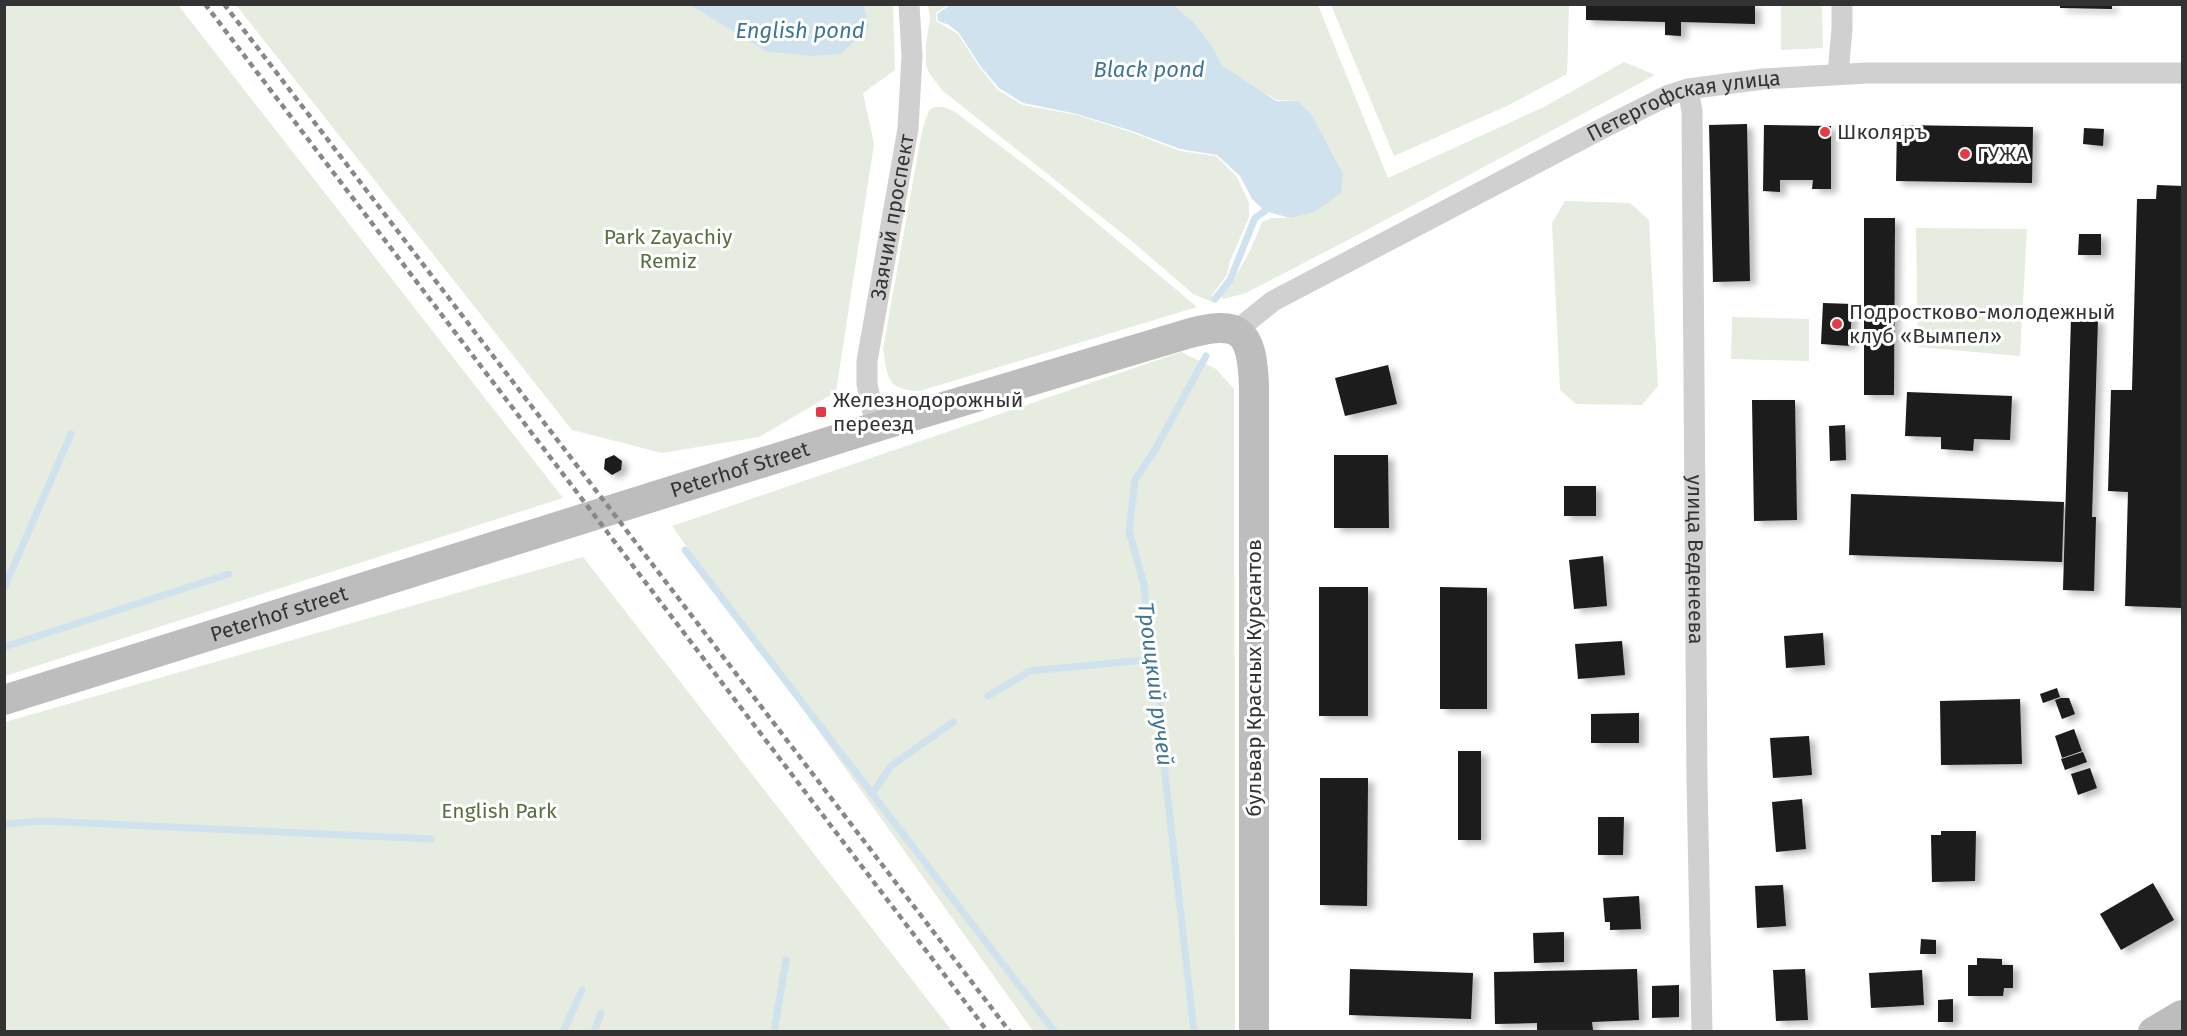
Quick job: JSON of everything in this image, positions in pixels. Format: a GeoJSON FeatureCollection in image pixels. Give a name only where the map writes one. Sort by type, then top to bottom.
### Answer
{"type":"FeatureCollection","features":[{"type":"Feature","properties":{"kind":"main road"},"geometry":{"type":"LineString","coordinates":[[876,428],[1187,333],[1210,327],[1237,330]]}},
{"type":"Feature","properties":{"kind":"main road","name":"бульвар Красных Курсантов"},"geometry":{"type":"LineString","coordinates":[[1237,330],[1249,345],[1253,360],[1254,386],[1254,1032]]}},
{"type":"Feature","properties":{"kind":"main road","name":"Peterhof street"},"geometry":{"type":"LineString","coordinates":[[4,700],[876,428]]}},
{"type":"Feature","properties":{"kind":"main road"},"geometry":{"type":"LineString","coordinates":[[2153,1032],[2182,1015]]}},
{"type":"Feature","properties":{"kind":"street","name":"Заячий проспект"},"geometry":{"type":"LineString","coordinates":[[876,428],[867,384],[867,361],[908,129],[912,56],[909,4]]}},
{"type":"Feature","properties":{"kind":"street"},"geometry":{"type":"LineString","coordinates":[[1838,74],[1842,4]]}},
{"type":"Feature","properties":{"kind":"street","name":"Петергофская улица"},"geometry":{"type":"LineString","coordinates":[[1237,330],[1264,307],[1320,276],[1605,126],[1669,95],[1688,89],[1763,79],[1838,74],[2182,73]]}},
{"type":"Feature","properties":{"kind":"street","name":"улица Веденеева"},"geometry":{"type":"LineString","coordinates":[[1688,89],[1692,111],[1697,780],[1702,1032]]}},
{"type":"Feature","properties":{"kind":"green space"},"geometry":{"type":"Polygon","coordinates":[[[4,5],[178,5],[563,498],[5,676],[4,5]]]}},
{"type":"Feature","properties":{"kind":"green space","name":"Park Zayachiy Remiz"},"geometry":{"type":"Polygon","coordinates":[[[236,5],[690,5],[765,51],[866,11],[864,5],[893,5],[895,70],[863,93],[874,144],[836,392],[759,437],[662,453],[572,430],[236,5]]]}},
{"type":"Feature","properties":{"kind":"green space"},"geometry":{"type":"Polygon","coordinates":[[[928,5],[948,5],[936,13],[936,21],[958,34],[980,68],[998,90],[1023,105],[1077,115],[1180,151],[1216,156],[1237,177],[1249,203],[1249,217],[1230,261],[1227,275],[1212,295],[1213,302],[1193,294],[1133,242],[943,91],[929,73],[926,65],[926,44],[930,19],[928,5]]]}},
{"type":"Feature","properties":{"kind":"green space"},"geometry":{"type":"Polygon","coordinates":[[[1174,5],[1318,5],[1388,178],[1544,107],[1624,62],[1655,75],[1246,293],[1223,299],[1221,294],[1245,260],[1262,222],[1271,218],[1290,218],[1298,101],[1277,100],[1223,66],[1212,46],[1195,24],[1174,5]]]}},
{"type":"Feature","properties":{"kind":"green space"},"geometry":{"type":"Polygon","coordinates":[[[1331,5],[1569,5],[1567,74],[1509,105],[1394,156],[1331,5]]]}},
{"type":"Feature","properties":{"kind":"green space"},"geometry":{"type":"Polygon","coordinates":[[[1781,5],[1822,5],[1823,48],[1781,50],[1781,5]]]}},
{"type":"Feature","properties":{"kind":"green space"},"geometry":{"type":"Polygon","coordinates":[[[944,107],[955,112],[1049,183],[1197,307],[920,391],[895,385],[888,375],[883,349],[922,131],[929,110],[944,107]]]}},
{"type":"Feature","properties":{"kind":"green space"},"geometry":{"type":"Polygon","coordinates":[[[1565,201],[1630,203],[1649,220],[1658,386],[1642,405],[1576,404],[1560,390],[1552,223],[1565,201]]]}},
{"type":"Feature","properties":{"kind":"green space"},"geometry":{"type":"Polygon","coordinates":[[[1916,228],[2027,229],[2020,356],[1918,347],[1916,228]]]}},
{"type":"Feature","properties":{"kind":"green space"},"geometry":{"type":"Polygon","coordinates":[[[1732,317],[1809,319],[1809,361],[1731,359],[1732,317]]]}},
{"type":"Feature","properties":{"kind":"green space"},"geometry":{"type":"Polygon","coordinates":[[[1181,352],[1216,369],[1234,389],[1235,1031],[1033,1031],[672,526],[1181,352]]]}},
{"type":"Feature","properties":{"kind":"green space","name":"English Park"},"geometry":{"type":"Polygon","coordinates":[[[583,557],[952,1031],[5,1031],[5,722],[583,557]]]}},
{"type":"Feature","properties":{"kind":"water","name":"English pond"},"geometry":{"type":"Polygon","coordinates":[[[690,5],[864,5],[869,27],[841,54],[810,56],[765,51],[690,5]]]}},
{"type":"Feature","properties":{"kind":"water","name":"Black pond"},"geometry":{"type":"Polygon","coordinates":[[[950,5],[1174,5],[1195,24],[1212,46],[1223,66],[1276,101],[1298,101],[1311,114],[1343,174],[1341,193],[1314,212],[1290,218],[1265,211],[1252,199],[1240,176],[1217,155],[1180,149],[1077,114],[1023,103],[999,88],[981,67],[959,33],[949,25],[938,21],[937,14],[950,5]]]}},
{"type":"Feature","properties":{"kind":"building"},"geometry":{"type":"Polygon","coordinates":[[[1586,4],[1755,4],[1755,24],[1681,22],[1681,36],[1665,35],[1665,22],[1586,20],[1586,4]]]}},
{"type":"Feature","properties":{"kind":"building"},"geometry":{"type":"Polygon","coordinates":[[[2060,4],[2112,4],[2112,9],[2060,8],[2060,4]]]}},
{"type":"Feature","properties":{"kind":"building"},"geometry":{"type":"Polygon","coordinates":[[[1747,124],[1750,281],[1713,282],[1709,125],[1747,124]]]}},
{"type":"Feature","properties":{"kind":"building"},"geometry":{"type":"Polygon","coordinates":[[[1764,125],[1831,126],[1831,189],[1812,189],[1813,180],[1780,180],[1780,192],[1763,191],[1764,125]]]}},
{"type":"Feature","properties":{"kind":"building","name":"ГУЖА"},"geometry":{"type":"Polygon","coordinates":[[[1897,125],[2033,127],[2032,183],[1896,181],[1897,125]]]}},
{"type":"Feature","properties":{"kind":"building"},"geometry":{"type":"Polygon","coordinates":[[[2084,128],[2104,129],[2103,146],[2083,144],[2084,128]]]}},
{"type":"Feature","properties":{"kind":"building"},"geometry":{"type":"Polygon","coordinates":[[[2157,185],[2182,186],[2182,608],[2125,606],[2128,492],[2108,491],[2111,390],[2132,390],[2137,199],[2156,199],[2157,185]]]}},
{"type":"Feature","properties":{"kind":"building"},"geometry":{"type":"Polygon","coordinates":[[[1864,218],[1895,218],[1894,395],[1864,395],[1864,218]]]}},
{"type":"Feature","properties":{"kind":"building"},"geometry":{"type":"Polygon","coordinates":[[[2079,234],[2101,234],[2101,255],[2078,255],[2079,234]]]}},
{"type":"Feature","properties":{"kind":"building","name":"Подростково-молодежный клуб «Вымпел»"},"geometry":{"type":"Polygon","coordinates":[[[1823,303],[1852,304],[1850,346],[1821,344],[1823,303]]]}},
{"type":"Feature","properties":{"kind":"building"},"geometry":{"type":"Polygon","coordinates":[[[2071,318],[2098,319],[2092,517],[2096,517],[2094,591],[2063,590],[2071,318]]]}},
{"type":"Feature","properties":{"kind":"building"},"geometry":{"type":"Polygon","coordinates":[[[1388,365],[1397,404],[1345,416],[1335,378],[1388,365]]]}},
{"type":"Feature","properties":{"kind":"building"},"geometry":{"type":"Polygon","coordinates":[[[1907,392],[2012,396],[2010,440],[1974,439],[1973,451],[1941,449],[1941,437],[1905,436],[1907,392]]]}},
{"type":"Feature","properties":{"kind":"building"},"geometry":{"type":"Polygon","coordinates":[[[1752,400],[1795,400],[1797,520],[1754,521],[1752,400]]]}},
{"type":"Feature","properties":{"kind":"building"},"geometry":{"type":"Polygon","coordinates":[[[1845,425],[1846,460],[1830,461],[1829,426],[1845,425]]]}},
{"type":"Feature","properties":{"kind":"building"},"geometry":{"type":"Polygon","coordinates":[[[614,455],[622,461],[621,470],[612,475],[604,469],[605,459],[614,455]]]}},
{"type":"Feature","properties":{"kind":"building"},"geometry":{"type":"Polygon","coordinates":[[[1334,455],[1388,455],[1389,528],[1334,528],[1334,455]]]}},
{"type":"Feature","properties":{"kind":"building"},"geometry":{"type":"Polygon","coordinates":[[[1564,486],[1596,486],[1596,516],[1564,516],[1564,486]]]}},
{"type":"Feature","properties":{"kind":"building"},"geometry":{"type":"Polygon","coordinates":[[[1851,494],[2064,502],[2062,562],[1849,555],[1851,494]]]}},
{"type":"Feature","properties":{"kind":"building"},"geometry":{"type":"Polygon","coordinates":[[[1603,556],[1607,606],[1574,609],[1569,560],[1603,556]]]}},
{"type":"Feature","properties":{"kind":"building"},"geometry":{"type":"Polygon","coordinates":[[[1319,587],[1368,587],[1368,716],[1319,716],[1319,587]]]}},
{"type":"Feature","properties":{"kind":"building"},"geometry":{"type":"Polygon","coordinates":[[[1440,587],[1487,588],[1487,709],[1440,709],[1440,587]]]}},
{"type":"Feature","properties":{"kind":"building"},"geometry":{"type":"Polygon","coordinates":[[[1823,633],[1825,665],[1786,668],[1784,636],[1823,633]]]}},
{"type":"Feature","properties":{"kind":"building"},"geometry":{"type":"Polygon","coordinates":[[[1622,641],[1625,675],[1578,679],[1575,644],[1622,641]]]}},
{"type":"Feature","properties":{"kind":"building"},"geometry":{"type":"Polygon","coordinates":[[[2057,688],[2060,697],[2043,703],[2040,694],[2057,688]]]}},
{"type":"Feature","properties":{"kind":"building"},"geometry":{"type":"Polygon","coordinates":[[[2069,698],[2075,714],[2062,719],[2055,700],[2069,698]]]}},
{"type":"Feature","properties":{"kind":"building"},"geometry":{"type":"Polygon","coordinates":[[[2020,699],[2022,764],[1941,765],[1940,701],[2020,699]]]}},
{"type":"Feature","properties":{"kind":"building"},"geometry":{"type":"Polygon","coordinates":[[[1639,713],[1639,743],[1591,743],[1591,714],[1639,713]]]}},
{"type":"Feature","properties":{"kind":"building"},"geometry":{"type":"Polygon","coordinates":[[[2074,729],[2082,751],[2062,758],[2055,736],[2074,729]]]}},
{"type":"Feature","properties":{"kind":"building"},"geometry":{"type":"Polygon","coordinates":[[[1809,736],[1812,775],[1773,778],[1770,738],[1809,736]]]}},
{"type":"Feature","properties":{"kind":"building"},"geometry":{"type":"Polygon","coordinates":[[[1458,751],[1481,751],[1481,840],[1458,840],[1458,751]]]}},
{"type":"Feature","properties":{"kind":"building"},"geometry":{"type":"Polygon","coordinates":[[[2083,752],[2087,762],[2065,770],[2061,759],[2083,752]]]}},
{"type":"Feature","properties":{"kind":"building"},"geometry":{"type":"Polygon","coordinates":[[[2090,768],[2097,788],[2078,795],[2071,774],[2090,768]]]}},
{"type":"Feature","properties":{"kind":"building"},"geometry":{"type":"Polygon","coordinates":[[[1320,778],[1368,778],[1367,906],[1320,905],[1320,778]]]}},
{"type":"Feature","properties":{"kind":"building"},"geometry":{"type":"Polygon","coordinates":[[[1802,799],[1806,849],[1776,852],[1772,802],[1802,799]]]}},
{"type":"Feature","properties":{"kind":"building"},"geometry":{"type":"Polygon","coordinates":[[[1598,817],[1624,817],[1623,855],[1598,855],[1598,817]]]}},
{"type":"Feature","properties":{"kind":"building"},"geometry":{"type":"Polygon","coordinates":[[[1941,831],[1976,831],[1975,881],[1932,882],[1931,835],[1941,835],[1941,831]]]}},
{"type":"Feature","properties":{"kind":"building"},"geometry":{"type":"Polygon","coordinates":[[[2153,883],[2174,920],[2121,950],[2100,914],[2153,883]]]}},
{"type":"Feature","properties":{"kind":"building"},"geometry":{"type":"Polygon","coordinates":[[[1783,885],[1786,926],[1757,928],[1755,886],[1783,885]]]}},
{"type":"Feature","properties":{"kind":"building"},"geometry":{"type":"Polygon","coordinates":[[[1639,896],[1641,929],[1610,930],[1610,922],[1605,922],[1603,898],[1639,896]]]}},
{"type":"Feature","properties":{"kind":"building"},"geometry":{"type":"Polygon","coordinates":[[[1564,932],[1564,962],[1534,963],[1533,933],[1564,932]]]}},
{"type":"Feature","properties":{"kind":"building"},"geometry":{"type":"Polygon","coordinates":[[[1921,939],[1936,940],[1936,954],[1920,954],[1921,939]]]}},
{"type":"Feature","properties":{"kind":"building"},"geometry":{"type":"Polygon","coordinates":[[[1977,958],[2002,959],[2002,965],[2013,965],[2013,988],[2004,988],[2003,996],[1968,996],[1968,965],[1977,965],[1977,958]]]}},
{"type":"Feature","properties":{"kind":"building"},"geometry":{"type":"Polygon","coordinates":[[[1350,969],[1473,973],[1471,1019],[1349,1015],[1350,969]]]}},
{"type":"Feature","properties":{"kind":"building"},"geometry":{"type":"Polygon","coordinates":[[[1637,969],[1639,1020],[1592,1022],[1593,1030],[1537,1031],[1537,1023],[1495,1024],[1494,972],[1637,969]]]}},
{"type":"Feature","properties":{"kind":"building"},"geometry":{"type":"Polygon","coordinates":[[[1805,969],[1808,1020],[1776,1021],[1773,970],[1805,969]]]}},
{"type":"Feature","properties":{"kind":"building"},"geometry":{"type":"Polygon","coordinates":[[[1922,970],[1924,1005],[1871,1008],[1869,973],[1922,970]]]}},
{"type":"Feature","properties":{"kind":"building"},"geometry":{"type":"Polygon","coordinates":[[[1679,985],[1679,1017],[1652,1018],[1652,986],[1679,985]]]}},
{"type":"Feature","properties":{"kind":"building"},"geometry":{"type":"Polygon","coordinates":[[[1953,999],[1953,1022],[1938,1022],[1938,1000],[1953,999]]]}},
{"type":"Feature","properties":{"kind":"waterway","name":"Троицкий ручей"},"geometry":{"type":"LineString","coordinates":[[1215,299],[1230,280],[1255,218],[1265,211],[1269,204]]}},
{"type":"Feature","properties":{"kind":"waterway","name":"Троицкий ручей"},"geometry":{"type":"LineString","coordinates":[[1194,1032],[1162,747],[1159,687],[1148,630],[1144,585],[1129,531],[1135,480],[1155,450],[1206,356]]}},
{"type":"Feature","properties":{"kind":"waterway"},"geometry":{"type":"LineString","coordinates":[[4,588],[71,434]]}},
{"type":"Feature","properties":{"kind":"waterway"},"geometry":{"type":"LineString","coordinates":[[685,550],[1055,1032]]}},
{"type":"Feature","properties":{"kind":"waterway"},"geometry":{"type":"LineString","coordinates":[[4,647],[229,574]]}},
{"type":"Feature","properties":{"kind":"waterway"},"geometry":{"type":"LineString","coordinates":[[988,696],[1030,671],[1154,659]]}},
{"type":"Feature","properties":{"kind":"waterway"},"geometry":{"type":"LineString","coordinates":[[872,794],[891,766],[953,722]]}},
{"type":"Feature","properties":{"kind":"waterway"},"geometry":{"type":"LineString","coordinates":[[4,824],[43,821],[431,839]]}},
{"type":"Feature","properties":{"kind":"waterway"},"geometry":{"type":"LineString","coordinates":[[774,1032],[786,960]]}},
{"type":"Feature","properties":{"kind":"waterway"},"geometry":{"type":"LineString","coordinates":[[563,1032],[582,990]]}},
{"type":"Feature","properties":{"kind":"waterway"},"geometry":{"type":"LineString","coordinates":[[594,1032],[601,1013]]}},
{"type":"Feature","properties":{"kind":"railway"},"geometry":{"type":"LineString","coordinates":[[205,4],[988,1032]]}},
{"type":"Feature","properties":{"kind":"railway"},"geometry":{"type":"LineString","coordinates":[[224,4],[1010,1032]]}},
{"type":"Feature","properties":{"kind":"place","name":"Школяръ"},"geometry":{"type":"Point","coordinates":[1825,132]}},
{"type":"Feature","properties":{"kind":"place","name":"ГУЖА"},"geometry":{"type":"Point","coordinates":[1965,154]}},
{"type":"Feature","properties":{"kind":"place","name":"Подростково-молодежный клуб «Вымпел»"},"geometry":{"type":"Point","coordinates":[1837,324]}},
{"type":"Feature","properties":{"kind":"place","name":"Железнодорожный переезд"},"geometry":{"type":"Point","coordinates":[821,412]}}]}
